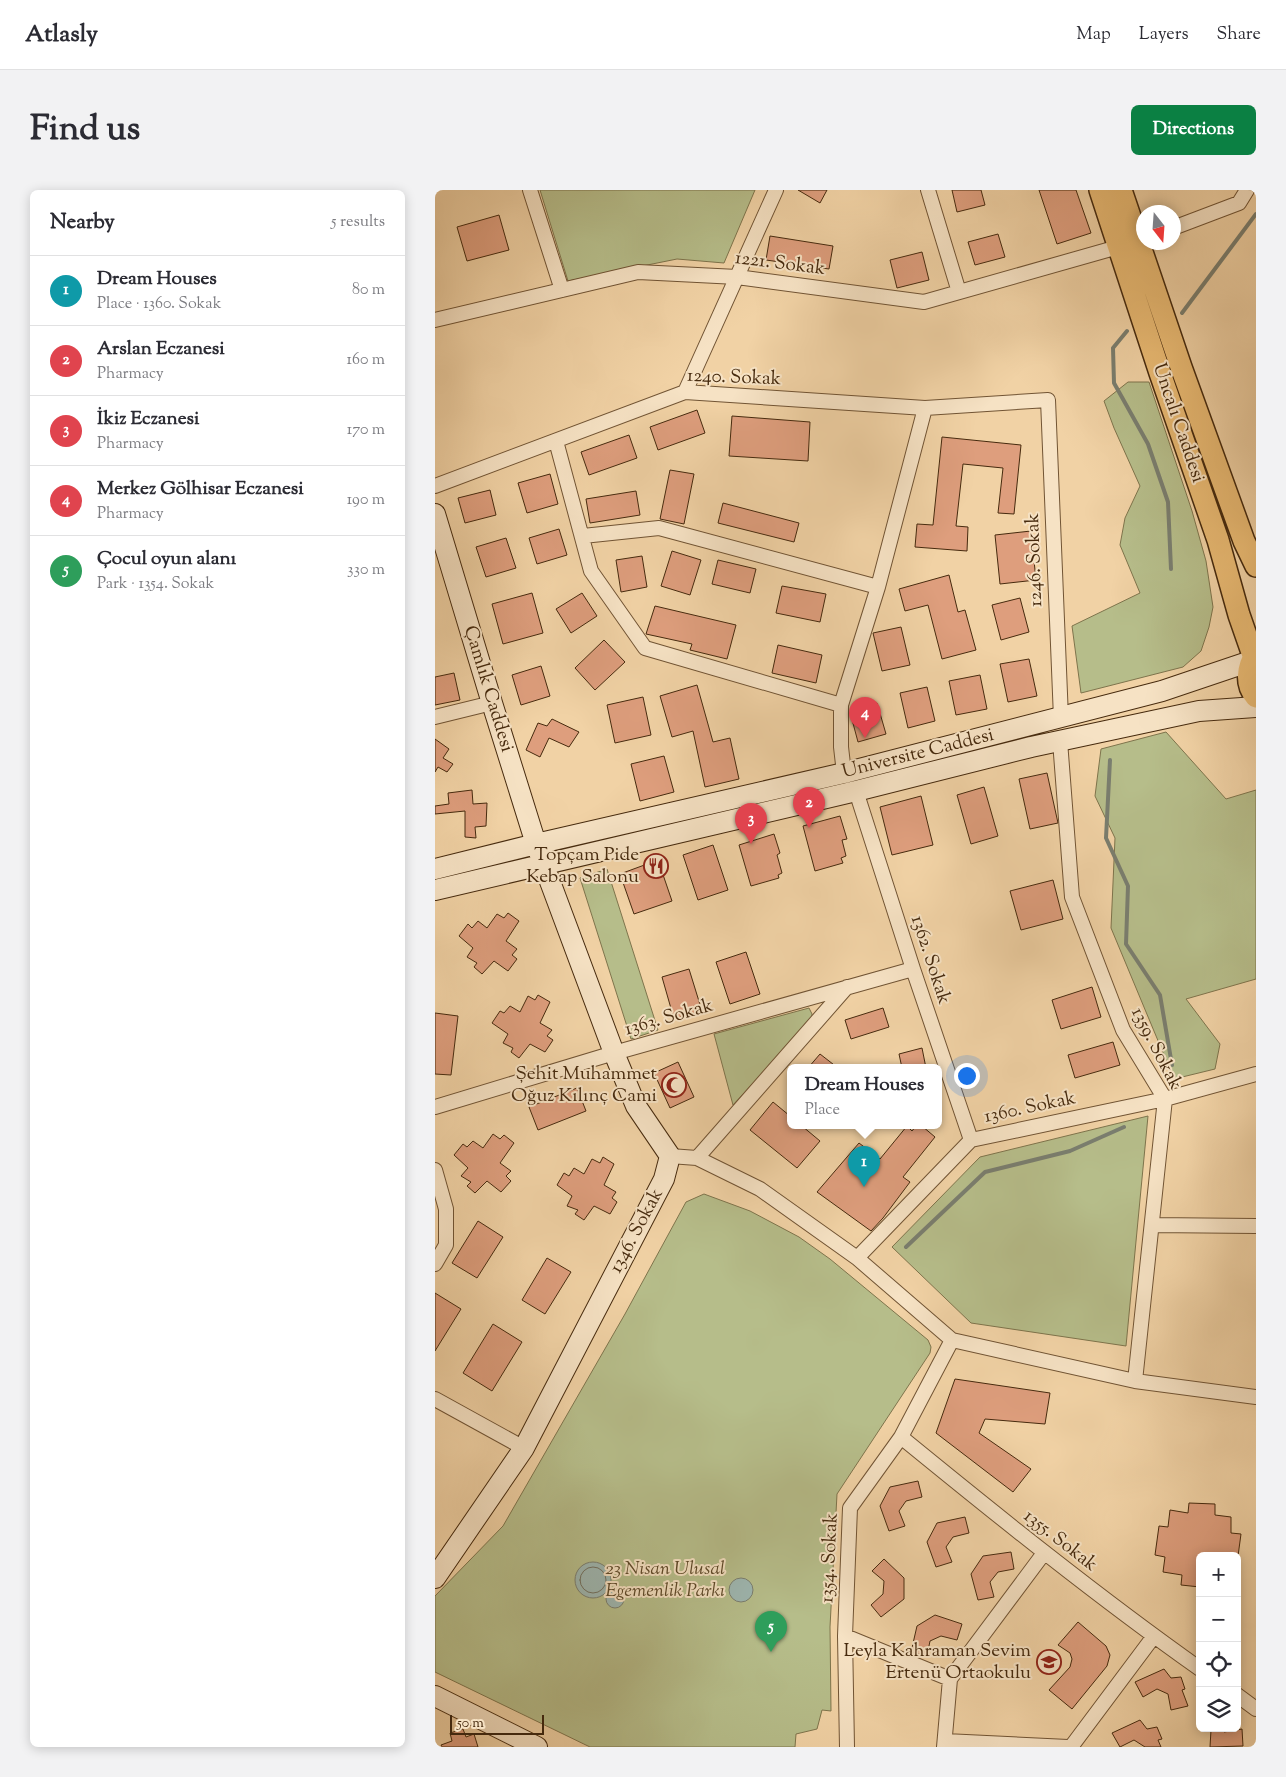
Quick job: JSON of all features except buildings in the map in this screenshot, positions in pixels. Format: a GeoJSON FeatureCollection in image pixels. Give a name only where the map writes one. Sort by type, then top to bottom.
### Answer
{"type":"FeatureCollection","features":[{"type":"Feature","properties":{"kind":"main road","name":"Uncalı Caddesi"},"geometry":{"type":"LineString","coordinates":[[1100,190],[1133,243],[1250,536],[1256,566]]}},
{"type":"Feature","properties":{"kind":"main road","name":"Uncalı Caddesi"},"geometry":{"type":"LineString","coordinates":[[1121,190],[1133,243],[1239,615],[1254,658]]}},
{"type":"Feature","properties":{"kind":"main road"},"geometry":{"type":"LineString","coordinates":[[1254,658],[1248,672],[1249,684],[1256,697]]}},
{"type":"Feature","properties":{"kind":"street"},"geometry":{"type":"LineString","coordinates":[[530,190],[562,290]]}},
{"type":"Feature","properties":{"kind":"street"},"geometry":{"type":"LineString","coordinates":[[685,392],[775,190]]}},
{"type":"Feature","properties":{"kind":"street"},"geometry":{"type":"LineString","coordinates":[[928,190],[959,292]]}},
{"type":"Feature","properties":{"kind":"street"},"geometry":{"type":"LineString","coordinates":[[1181,225],[1239,204],[1247,190]]}},
{"type":"Feature","properties":{"kind":"street","name":"1221. Sokak"},"geometry":{"type":"LineString","coordinates":[[435,320],[638,272],[737,277],[924,302],[1133,243]]}},
{"type":"Feature","properties":{"kind":"street","name":"1240. Sokak"},"geometry":{"type":"LineString","coordinates":[[435,486],[685,392],[925,408],[1048,400]]}},
{"type":"Feature","properties":{"kind":"street","name":"1246. Sokak"},"geometry":{"type":"LineString","coordinates":[[1048,400],[1061,718]]}},
{"type":"Feature","properties":{"kind":"street"},"geometry":{"type":"LineString","coordinates":[[844,773],[841,747],[841,705],[878,587],[925,408]]}},
{"type":"Feature","properties":{"kind":"street"},"geometry":{"type":"LineString","coordinates":[[556,441],[583,536],[591,572],[645,648],[841,705]]}},
{"type":"Feature","properties":{"kind":"street","name":"Çamlık Caddesi"},"geometry":{"type":"LineString","coordinates":[[435,514],[492,703],[537,844],[545,863]]}},
{"type":"Feature","properties":{"kind":"street"},"geometry":{"type":"LineString","coordinates":[[583,536],[659,528],[878,587]]}},
{"type":"Feature","properties":{"kind":"street","name":"Universite Caddesi"},"geometry":{"type":"LineString","coordinates":[[435,869],[844,773],[1162,692],[1254,658]]}},
{"type":"Feature","properties":{"kind":"street"},"geometry":{"type":"LineString","coordinates":[[435,717],[492,703]]}},
{"type":"Feature","properties":{"kind":"street","name":"Universite Caddesi"},"geometry":{"type":"LineString","coordinates":[[435,890],[1059,741],[1199,711],[1256,707]]}},
{"type":"Feature","properties":{"kind":"street","name":"1359. Sokak"},"geometry":{"type":"LineString","coordinates":[[1059,741],[1072,896],[1123,1030],[1165,1098],[1135,1381]]}},
{"type":"Feature","properties":{"kind":"street","name":"1362. Sokak"},"geometry":{"type":"LineString","coordinates":[[856,791],[913,969],[971,1140]]}},
{"type":"Feature","properties":{"kind":"street"},"geometry":{"type":"LineString","coordinates":[[545,863],[614,1053],[636,1106],[670,1156],[697,1158],[760,1189],[857,1258],[952,1340],[1135,1381],[1256,1397]]}},
{"type":"Feature","properties":{"kind":"street","name":"1363. Sokak"},"geometry":{"type":"LineString","coordinates":[[435,1107],[614,1053],[913,969]]}},
{"type":"Feature","properties":{"kind":"street"},"geometry":{"type":"LineString","coordinates":[[697,1158],[847,987]]}},
{"type":"Feature","properties":{"kind":"street","name":"1360. Sokak"},"geometry":{"type":"LineString","coordinates":[[857,1258],[971,1140],[1165,1098],[1256,1074]]}},
{"type":"Feature","properties":{"kind":"street","name":"1346. Sokak"},"geometry":{"type":"LineString","coordinates":[[435,1578],[524,1448],[664,1179],[670,1156]]}},
{"type":"Feature","properties":{"kind":"street"},"geometry":{"type":"LineString","coordinates":[[435,1170],[446,1209],[446,1245],[435,1264]]}},
{"type":"Feature","properties":{"kind":"street"},"geometry":{"type":"LineString","coordinates":[[1152,1225],[1256,1226]]}},
{"type":"Feature","properties":{"kind":"street","name":"1354. Sokak"},"geometry":{"type":"LineString","coordinates":[[847,1747],[845,1636],[850,1508],[901,1438],[952,1340]]}},
{"type":"Feature","properties":{"kind":"street"},"geometry":{"type":"LineString","coordinates":[[435,1399],[524,1448]]}},
{"type":"Feature","properties":{"kind":"street","name":"1355. Sokak"},"geometry":{"type":"LineString","coordinates":[[901,1438],[1044,1553],[1196,1666]]}},
{"type":"Feature","properties":{"kind":"street"},"geometry":{"type":"LineString","coordinates":[[1044,1553],[950,1679],[944,1744],[1069,1747],[1154,1636]]}},
{"type":"Feature","properties":{"kind":"street"},"geometry":{"type":"LineString","coordinates":[[845,1636],[950,1679]]}},
{"type":"Feature","properties":{"kind":"street"},"geometry":{"type":"LineString","coordinates":[[435,1696],[537,1747]]}},
{"type":"Feature","properties":{"kind":"street"},"geometry":{"type":"LineString","coordinates":[[1241,1699],[1256,1709]]}},
{"type":"Feature","properties":{"kind":"green space"},"geometry":{"type":"Polygon","coordinates":[[[540,190],[755,190],[724,263],[677,259],[568,281],[540,190]]]}},
{"type":"Feature","properties":{"kind":"green space"},"geometry":{"type":"Polygon","coordinates":[[[1128,382],[1149,382],[1192,511],[1206,561],[1213,607],[1201,651],[1183,667],[1081,693],[1072,626],[1140,593],[1120,545],[1125,518],[1140,486],[1104,401],[1128,382]]]}},
{"type":"Feature","properties":{"kind":"green space"},"geometry":{"type":"Polygon","coordinates":[[[1166,732],[1226,799],[1256,790],[1256,979],[1186,999],[1220,1044],[1215,1069],[1174,1079],[1111,928],[1115,838],[1095,796],[1101,749],[1166,732]]]}},
{"type":"Feature","properties":{"kind":"green space"},"geometry":{"type":"Polygon","coordinates":[[[607,869],[658,1030],[631,1039],[580,878],[607,869]]]}},
{"type":"Feature","properties":{"kind":"green space"},"geometry":{"type":"Polygon","coordinates":[[[809,1008],[812,1019],[733,1105],[714,1034],[809,1008]]]}},
{"type":"Feature","properties":{"kind":"green space"},"geometry":{"type":"Polygon","coordinates":[[[1148,1116],[1126,1346],[971,1323],[892,1247],[980,1157],[1148,1116]]]}},
{"type":"Feature","properties":{"kind":"green space","name":"23 Nisan Ulusal Egemenlik Parkı"},"geometry":{"type":"Polygon","coordinates":[[[704,1194],[750,1211],[799,1237],[830,1259],[928,1340],[931,1347],[930,1353],[837,1494],[830,1627],[831,1711],[822,1710],[817,1729],[796,1734],[795,1747],[590,1747],[435,1672],[435,1596],[503,1526],[625,1314],[686,1202],[704,1194]]]}},
{"type":"Feature","properties":{"kind":"water"},"geometry":{"type":"Polygon","coordinates":[[[593,1562],[600,1563],[606,1567],[610,1573],[610,1587],[606,1593],[600,1597],[593,1598],[586,1597],[580,1593],[576,1587],[575,1580],[576,1573],[580,1567],[586,1563],[593,1562]]]}},
{"type":"Feature","properties":{"kind":"water"},"geometry":{"type":"Polygon","coordinates":[[[741,1578],[750,1581],[753,1590],[750,1599],[741,1602],[732,1599],[729,1590],[732,1581],[741,1578]]]}},
{"type":"Feature","properties":{"kind":"water"},"geometry":{"type":"Polygon","coordinates":[[[615,1590],[621,1593],[624,1599],[621,1605],[615,1608],[609,1605],[606,1599],[609,1593],[615,1590]]]}},
{"type":"Feature","properties":{"kind":"waterway"},"geometry":{"type":"LineString","coordinates":[[1182,313],[1256,214]]}},
{"type":"Feature","properties":{"kind":"waterway"},"geometry":{"type":"LineString","coordinates":[[1127,331],[1113,348],[1114,383],[1148,444],[1168,502],[1171,569]]}},
{"type":"Feature","properties":{"kind":"waterway"},"geometry":{"type":"LineString","coordinates":[[1110,760],[1106,838],[1128,886],[1126,944],[1160,995],[1172,1065]]}},
{"type":"Feature","properties":{"kind":"waterway"},"geometry":{"type":"LineString","coordinates":[[906,1247],[985,1172],[1070,1151],[1124,1127]]}},
{"type":"Feature","properties":{"kind":"place","name":"Merkez Gölhisar Eczanesi"},"geometry":{"type":"Point","coordinates":[865,738]}},
{"type":"Feature","properties":{"kind":"place","name":"Arslan Eczanesi"},"geometry":{"type":"Point","coordinates":[809,828]}},
{"type":"Feature","properties":{"kind":"place","name":"İkiz Eczanesi"},"geometry":{"type":"Point","coordinates":[751,844]}},
{"type":"Feature","properties":{"kind":"place","name":"Topçam Pide Kebap Salonu"},"geometry":{"type":"Point","coordinates":[656,866]}},
{"type":"Feature","properties":{"kind":"place","name":"Şehit Muhammet Oğuz Kılınç Cami"},"geometry":{"type":"Point","coordinates":[674,1085]}},
{"type":"Feature","properties":{"kind":"place","name":"Dream Houses"},"geometry":{"type":"Point","coordinates":[864,1187]}},
{"type":"Feature","properties":{"kind":"place","name":"Çocul oyun alanı"},"geometry":{"type":"Point","coordinates":[771,1652]}},
{"type":"Feature","properties":{"kind":"place","name":"Leyla Kahraman Sevim Ertenü Ortaokulu"},"geometry":{"type":"Point","coordinates":[1049,1662]}}]}
